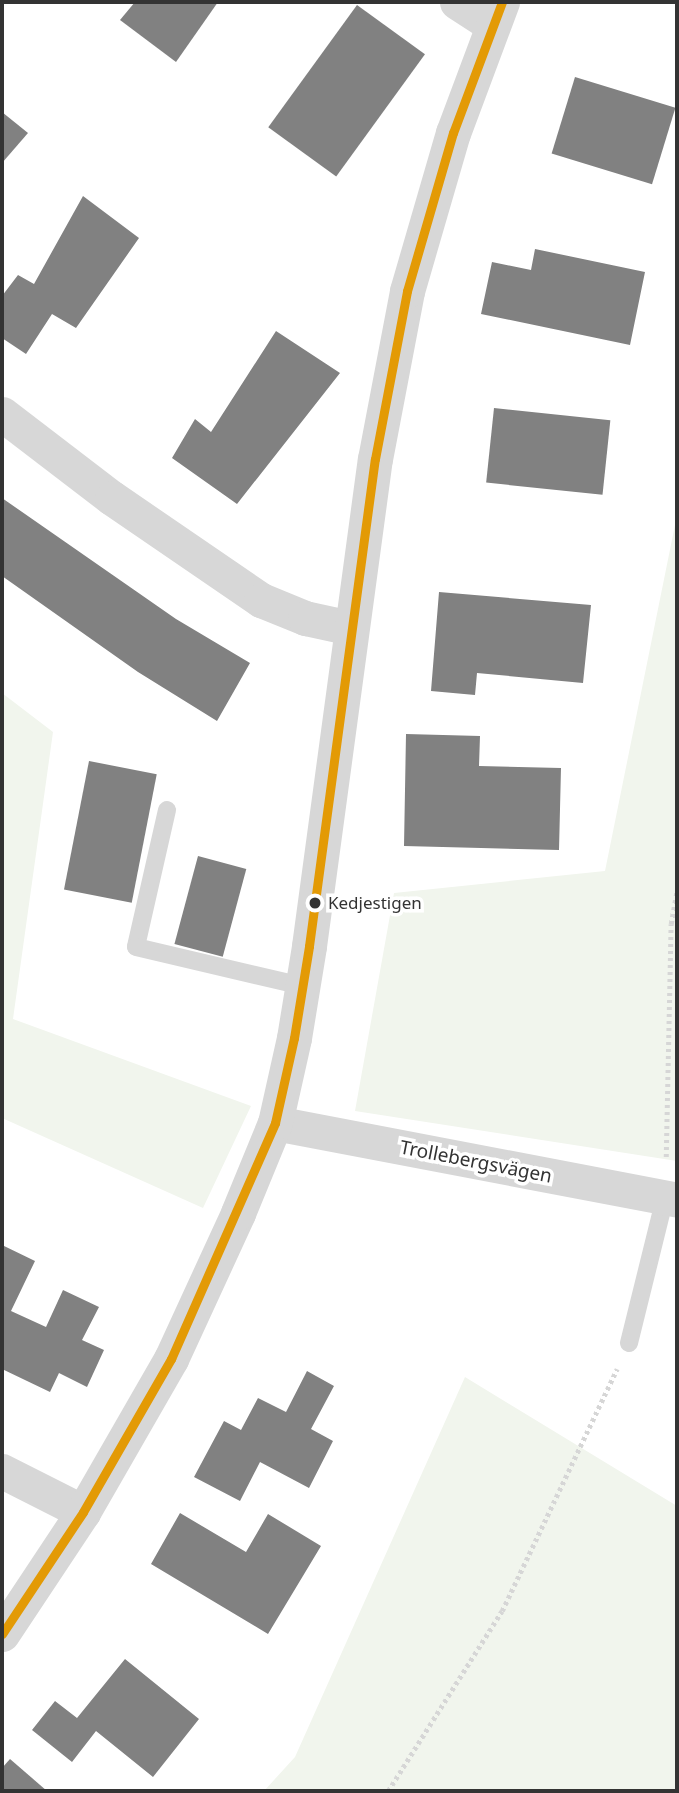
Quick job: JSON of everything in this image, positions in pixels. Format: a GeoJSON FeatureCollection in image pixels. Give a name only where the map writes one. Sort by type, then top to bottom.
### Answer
{"type":"FeatureCollection","features":[{"type":"Feature","properties":{"kind":"street"},"geometry":{"type":"LineString","coordinates":[[2,1634],[83,1513],[171,1359],[275,1123],[302,986],[375,459],[407,290],[453,133],[497,13],[457,2]]}},
{"type":"Feature","properties":{"kind":"street"},"geometry":{"type":"LineString","coordinates":[[2,414],[112,498],[261,600],[305,618],[351,628]]}},
{"type":"Feature","properties":{"kind":"street","name":"Trollebergsvägen"},"geometry":{"type":"LineString","coordinates":[[275,1123],[671,1199]]}},
{"type":"Feature","properties":{"kind":"street"},"geometry":{"type":"LineString","coordinates":[[2,1471],[83,1513]]}},
{"type":"Feature","properties":{"kind":"lane"},"geometry":{"type":"LineString","coordinates":[[167,810],[136,947],[302,986]]}},
{"type":"Feature","properties":{"kind":"lane"},"geometry":{"type":"LineString","coordinates":[[629,1343],[671,1199]]}},
{"type":"Feature","properties":{"kind":"path"},"geometry":{"type":"LineString","coordinates":[[671,1199],[671,923],[677,889]]}},
{"type":"Feature","properties":{"kind":"path"},"geometry":{"type":"LineString","coordinates":[[388,1791],[502,1611],[629,1343]]}},
{"type":"Feature","properties":{"kind":"shaded area"},"geometry":{"type":"Polygon","coordinates":[[[677,515],[677,1161],[355,1111],[394,893],[605,871],[677,515]]]}},
{"type":"Feature","properties":{"kind":"shaded area"},"geometry":{"type":"Polygon","coordinates":[[[2,693],[53,732],[13,1019],[251,1106],[203,1208],[2,1118],[2,693]]]}},
{"type":"Feature","properties":{"kind":"shaded area"},"geometry":{"type":"Polygon","coordinates":[[[465,1377],[677,1506],[677,1791],[264,1791],[295,1757],[465,1377]]]}},
{"type":"Feature","properties":{"kind":"building"},"geometry":{"type":"Polygon","coordinates":[[[135,2],[218,2],[176,62],[120,20],[135,2]]]}},
{"type":"Feature","properties":{"kind":"building"},"geometry":{"type":"Polygon","coordinates":[[[357,5],[425,54],[336,177],[268,127],[357,5]]]}},
{"type":"Feature","properties":{"kind":"building"},"geometry":{"type":"Polygon","coordinates":[[[575,77],[675,108],[652,184],[552,154],[575,77]]]}},
{"type":"Feature","properties":{"kind":"building"},"geometry":{"type":"Polygon","coordinates":[[[2,112],[28,133],[2,163],[2,112]]]}},
{"type":"Feature","properties":{"kind":"building"},"geometry":{"type":"Polygon","coordinates":[[[83,196],[139,238],[76,328],[52,314],[26,354],[2,338],[2,296],[18,275],[34,284],[83,196]]]}},
{"type":"Feature","properties":{"kind":"building"},"geometry":{"type":"Polygon","coordinates":[[[535,249],[645,272],[630,345],[481,314],[492,262],[531,270],[535,249]]]}},
{"type":"Feature","properties":{"kind":"building"},"geometry":{"type":"Polygon","coordinates":[[[276,331],[340,373],[237,504],[172,458],[195,419],[211,432],[276,331]]]}},
{"type":"Feature","properties":{"kind":"building"},"geometry":{"type":"Polygon","coordinates":[[[494,408],[610,420],[603,495],[486,483],[494,408]]]}},
{"type":"Feature","properties":{"kind":"building"},"geometry":{"type":"Polygon","coordinates":[[[2,498],[176,619],[250,663],[217,721],[138,672],[2,576],[2,498]]]}},
{"type":"Feature","properties":{"kind":"building"},"geometry":{"type":"Polygon","coordinates":[[[439,592],[591,605],[583,683],[477,673],[475,695],[431,691],[439,592]]]}},
{"type":"Feature","properties":{"kind":"building"},"geometry":{"type":"Polygon","coordinates":[[[406,734],[480,736],[479,766],[561,768],[559,850],[404,846],[406,734]]]}},
{"type":"Feature","properties":{"kind":"building"},"geometry":{"type":"Polygon","coordinates":[[[89,761],[157,774],[132,903],[64,890],[89,761]]]}},
{"type":"Feature","properties":{"kind":"building"},"geometry":{"type":"Polygon","coordinates":[[[198,856],[246,869],[223,957],[174,944],[198,856]]]}},
{"type":"Feature","properties":{"kind":"building"},"geometry":{"type":"Polygon","coordinates":[[[2,1245],[35,1261],[11,1311],[46,1327],[63,1290],[99,1307],[82,1340],[104,1350],[87,1387],[59,1373],[50,1392],[2,1369],[2,1245]]]}},
{"type":"Feature","properties":{"kind":"building"},"geometry":{"type":"Polygon","coordinates":[[[307,1371],[334,1386],[311,1429],[333,1441],[309,1488],[260,1462],[240,1501],[194,1477],[224,1421],[241,1430],[258,1398],[286,1412],[307,1371]]]}},
{"type":"Feature","properties":{"kind":"building"},"geometry":{"type":"Polygon","coordinates":[[[180,1513],[246,1552],[268,1514],[321,1546],[268,1634],[151,1564],[180,1513]]]}},
{"type":"Feature","properties":{"kind":"building"},"geometry":{"type":"Polygon","coordinates":[[[125,1659],[199,1719],[153,1777],[96,1731],[72,1762],[32,1730],[55,1701],[77,1718],[125,1659]]]}},
{"type":"Feature","properties":{"kind":"building"},"geometry":{"type":"Polygon","coordinates":[[[10,1759],[47,1791],[2,1791],[2,1768],[10,1759]]]}},
{"type":"Feature","properties":{"kind":"transit line"},"geometry":{"type":"LineString","coordinates":[[2,1634],[83,1512],[171,1359],[275,1123],[294,1038],[309,946],[375,459],[407,291],[453,133],[502,2]]}},
{"type":"Feature","properties":{"kind":"place","name":"Kedjestigen"},"geometry":{"type":"Point","coordinates":[315,903]}}]}
